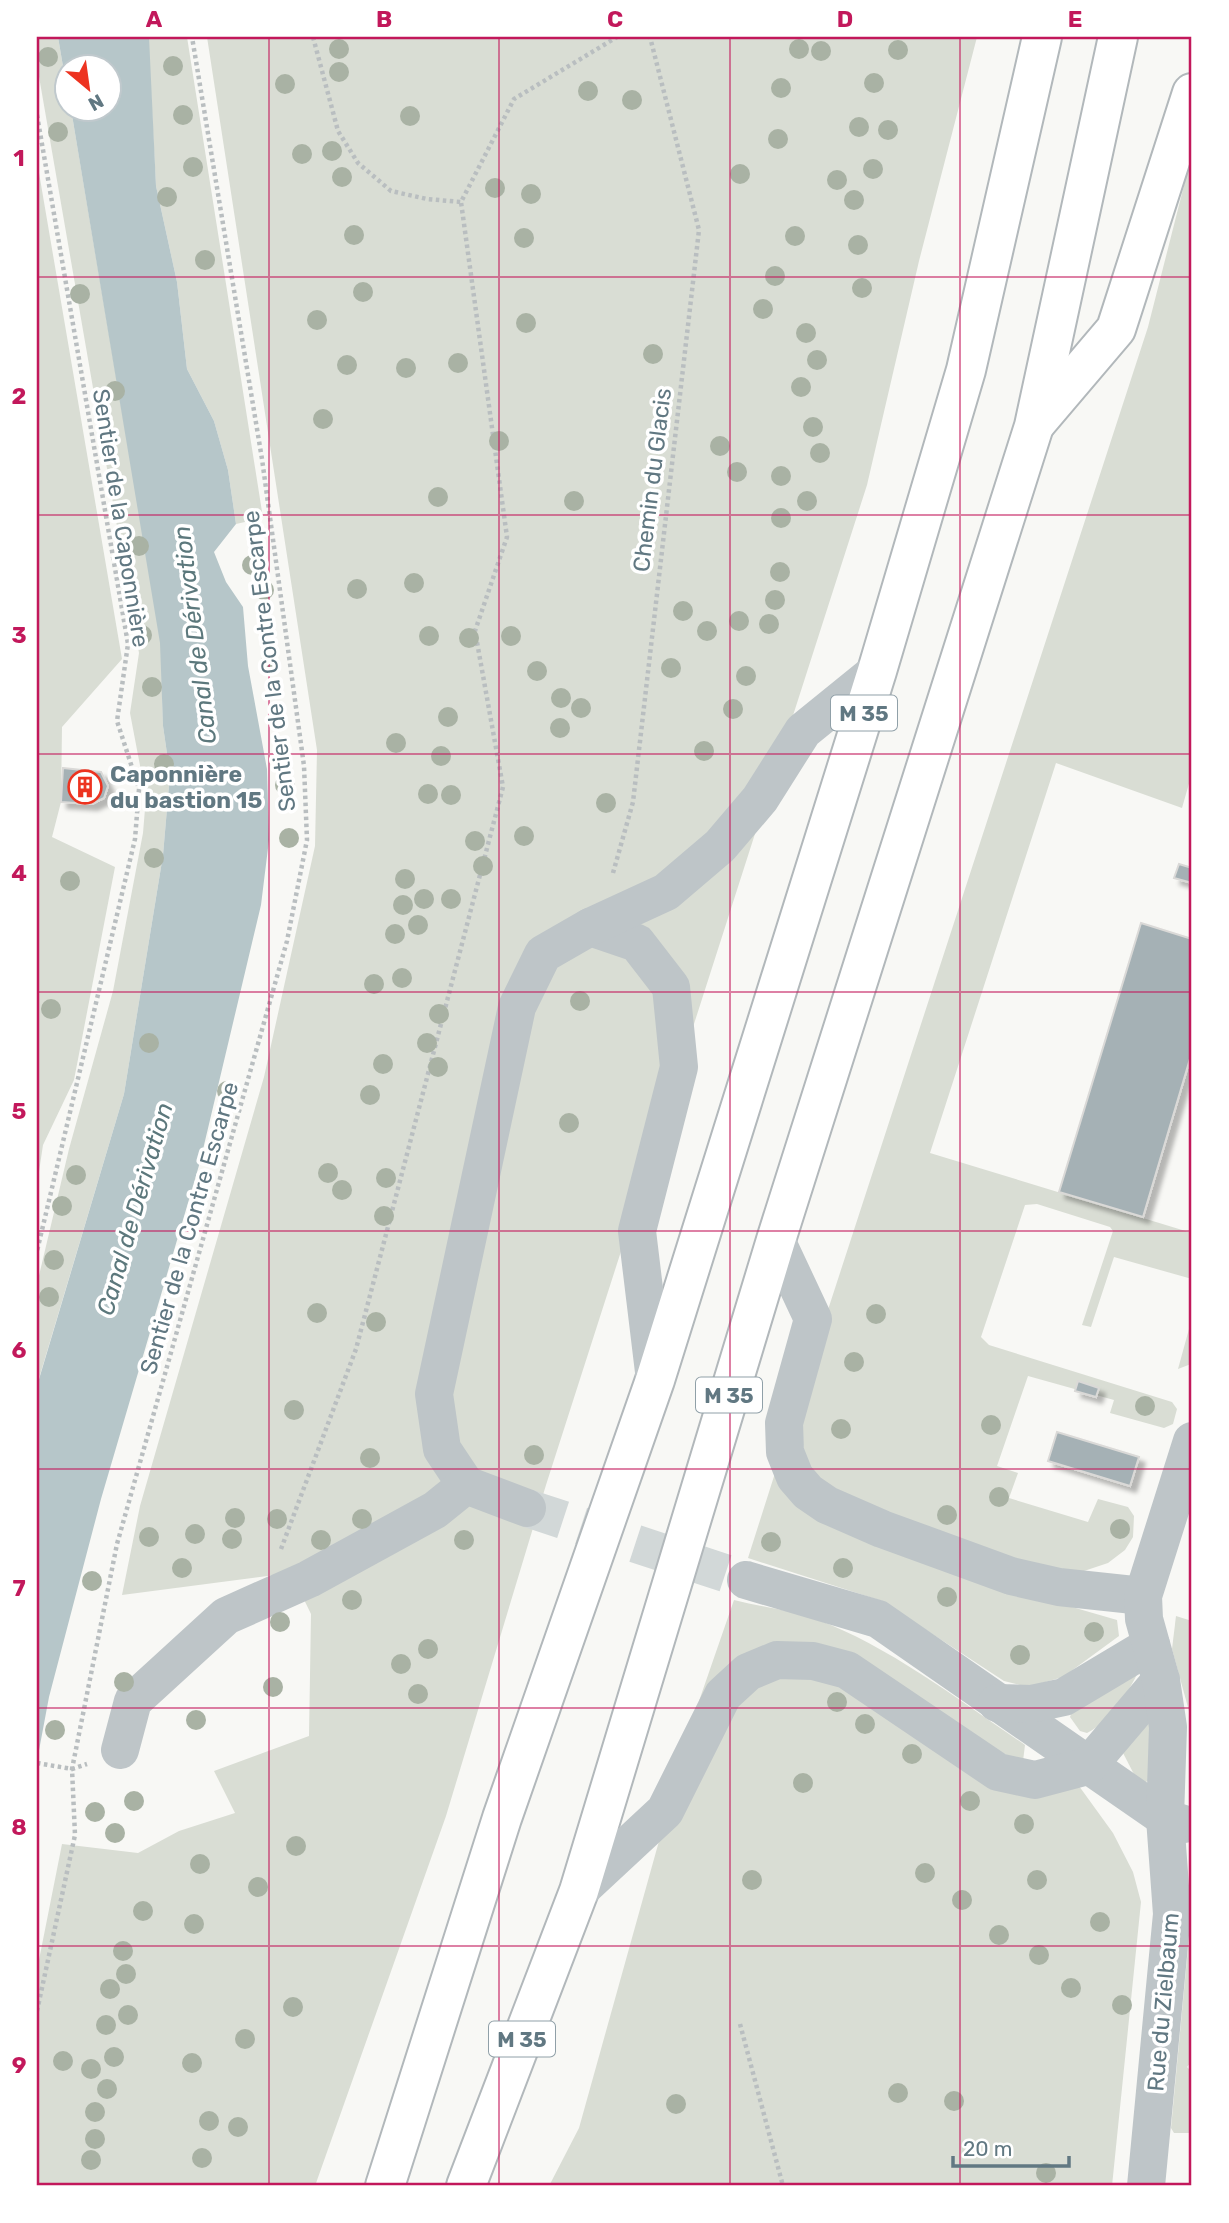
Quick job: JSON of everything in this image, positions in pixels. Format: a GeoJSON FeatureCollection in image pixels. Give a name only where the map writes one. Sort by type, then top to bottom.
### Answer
{"type":"FeatureCollection","features":[{"type":"Feature","properties":{"kind":"highway","name":"M 35"},"geometry":{"type":"LineString","coordinates":[[385,2186],[502,1818],[655,1380],[877,671],[967,370],[1042,37]]}},
{"type":"Feature","properties":{"kind":"highway","name":"M 35"},"geometry":{"type":"LineString","coordinates":[[466,2186],[579,1891],[776,1240],[1034,426],[1118,37]]}},
{"type":"Feature","properties":{"kind":"highway"},"geometry":{"type":"LineString","coordinates":[[1034,426],[1116,329],[1192,93]]}},
{"type":"Feature","properties":{"kind":"street"},"geometry":{"type":"LineString","coordinates":[[527,1508],[466,1485],[442,1449],[434,1394],[517,1007],[543,954],[590,927],[666,892],[720,846],[760,799],[803,731],[877,671]]}},
{"type":"Feature","properties":{"kind":"street"},"geometry":{"type":"LineString","coordinates":[[590,927],[637,943],[671,987],[679,1067],[637,1231],[655,1380]]}},
{"type":"Feature","properties":{"kind":"street"},"geometry":{"type":"LineString","coordinates":[[776,1240],[813,1319],[784,1423],[785,1452],[795,1477],[808,1492],[827,1505],[882,1529],[1011,1576],[1059,1587],[1143,1596]]}},
{"type":"Feature","properties":{"kind":"street","name":"Rue du Zielbaum"},"geometry":{"type":"LineString","coordinates":[[1146,2186],[1178,1822],[1168,1727],[1143,1596],[1192,1441]]}},
{"type":"Feature","properties":{"kind":"street"},"geometry":{"type":"LineString","coordinates":[[120,1750],[134,1700],[226,1616],[309,1578],[435,1510],[466,1485]]}},
{"type":"Feature","properties":{"kind":"street"},"geometry":{"type":"LineString","coordinates":[[746,1580],[878,1619],[1088,1766],[1178,1822]]}},
{"type":"Feature","properties":{"kind":"street"},"geometry":{"type":"LineString","coordinates":[[579,1891],[665,1811],[723,1695],[748,1672],[777,1660],[813,1661],[847,1670],[998,1772],[1035,1780],[1088,1766],[1156,1662]]}},
{"type":"Feature","properties":{"kind":"street"},"geometry":{"type":"LineString","coordinates":[[997,1703],[1031,1704],[1064,1697],[1156,1662]]}},
{"type":"Feature","properties":{"kind":"path","name":"Sentier de la Contre Escarpe"},"geometry":{"type":"LineString","coordinates":[[37,2011],[75,1835],[72,1769],[117,1544],[287,942],[307,840],[304,766],[262,458],[192,37]]}},
{"type":"Feature","properties":{"kind":"path"},"geometry":{"type":"LineString","coordinates":[[313,37],[338,131],[358,163],[391,191],[427,199],[461,202]]}},
{"type":"Feature","properties":{"kind":"path"},"geometry":{"type":"LineString","coordinates":[[260,1600],[310,1477],[356,1349],[503,787],[475,631],[506,537],[461,202],[514,99],[617,37]]}},
{"type":"Feature","properties":{"kind":"path","name":"Chemin du Glacis"},"geometry":{"type":"LineString","coordinates":[[590,927],[616,866],[633,802],[699,230],[650,37]]}},
{"type":"Feature","properties":{"kind":"path","name":"Sentier de la Caponnière"},"geometry":{"type":"LineString","coordinates":[[37,115],[128,644],[117,721],[139,789],[135,839],[37,1251]]}},
{"type":"Feature","properties":{"kind":"path"},"geometry":{"type":"LineString","coordinates":[[37,1763],[72,1769]]}},
{"type":"Feature","properties":{"kind":"path"},"geometry":{"type":"LineString","coordinates":[[740,2024],[783,2186]]}},
{"type":"Feature","properties":{"kind":"shaded area"},"geometry":{"type":"Polygon","coordinates":[[[37,37],[58,37],[61,52],[52,52],[52,122],[73,122],[161,643],[163,726],[170,774],[163,855],[124,1094],[37,1385],[37,1284],[69,1149],[113,991],[143,833],[146,797],[130,713],[139,653],[37,65],[37,37]]]}},
{"type":"Feature","properties":{"kind":"shaded area"},"geometry":{"type":"Polygon","coordinates":[[[148,37],[187,37],[263,518],[236,524],[228,470],[214,421],[187,369],[177,282],[156,186],[148,37]]]}},
{"type":"Feature","properties":{"kind":"shaded area"},"geometry":{"type":"Polygon","coordinates":[[[207,37],[977,37],[919,261],[867,485],[546,1485],[446,1816],[315,2186],[37,2186],[37,1970],[62,1844],[138,1853],[179,1831],[235,1813],[214,1771],[309,1736],[311,1614],[291,1573],[122,1595],[140,1506],[264,1077],[315,846],[317,750],[207,37]]]}},
{"type":"Feature","properties":{"kind":"shaded area"},"geometry":{"type":"Polygon","coordinates":[[[1192,154],[1192,773],[1182,808],[1056,763],[930,1153],[1192,1233],[1192,1279],[1114,1257],[1091,1327],[1082,1325],[1113,1231],[1110,1227],[1037,1204],[1025,1205],[981,1337],[989,1345],[1172,1402],[1177,1409],[1173,1424],[1164,1428],[1110,1413],[1114,1400],[1028,1376],[997,1466],[1018,1473],[1009,1498],[1088,1522],[1098,1499],[1128,1507],[1134,1516],[1133,1537],[1125,1550],[1108,1563],[1078,1573],[1021,1562],[851,1502],[816,1477],[806,1460],[796,1408],[1148,327],[1192,154]]]}},
{"type":"Feature","properties":{"kind":"shaded area"},"geometry":{"type":"Polygon","coordinates":[[[37,161],[122,659],[62,727],[61,802],[52,837],[115,867],[74,1080],[43,1145],[37,1185],[37,161]]]}},
{"type":"Feature","properties":{"kind":"shaded area"},"geometry":{"type":"Polygon","coordinates":[[[1192,1318],[1191,1364],[1178,1369],[1192,1318]]]}},
{"type":"Feature","properties":{"kind":"shaded area"},"geometry":{"type":"Polygon","coordinates":[[[776,1470],[1041,1598],[1117,1620],[1119,1636],[1063,1677],[1028,1687],[1004,1681],[882,1601],[748,1558],[776,1470]]]}},
{"type":"Feature","properties":{"kind":"shaded area"},"geometry":{"type":"Polygon","coordinates":[[[734,1600],[818,1620],[872,1645],[925,1676],[1025,1745],[1023,1761],[1013,1759],[831,1652],[699,1701],[734,1600]]]}},
{"type":"Feature","properties":{"kind":"shaded area"},"geometry":{"type":"Polygon","coordinates":[[[1176,1616],[1192,1621],[1192,1722],[1172,1649],[1176,1616]]]}},
{"type":"Feature","properties":{"kind":"shaded area"},"geometry":{"type":"Polygon","coordinates":[[[1138,1672],[1110,1715],[1087,1733],[1080,1731],[1070,1717],[1072,1712],[1138,1672]]]}},
{"type":"Feature","properties":{"kind":"shaded area"},"geometry":{"type":"Polygon","coordinates":[[[788,1676],[822,1679],[1079,1786],[1113,1833],[1133,1872],[1141,1902],[1112,2186],[549,2186],[579,2128],[695,1712],[757,1685],[788,1676]]]}},
{"type":"Feature","properties":{"kind":"shaded area"},"geometry":{"type":"Polygon","coordinates":[[[1149,1722],[1149,1780],[1143,1784],[1138,1782],[1122,1751],[1149,1722]]]}},
{"type":"Feature","properties":{"kind":"shaded area"},"geometry":{"type":"Polygon","coordinates":[[[1192,1906],[1192,2061],[1187,2067],[1192,2072],[1192,2133],[1174,2133],[1171,2128],[1192,1906]]]}},
{"type":"Feature","properties":{"kind":"water","name":"Canal de Dérivation"},"geometry":{"type":"Polygon","coordinates":[[[58,37],[149,37],[156,186],[177,282],[187,369],[214,421],[228,470],[236,524],[214,552],[226,582],[243,607],[248,666],[267,769],[269,840],[261,905],[200,1162],[101,1499],[49,1697],[37,1761],[37,1386],[124,1094],[163,855],[170,774],[163,726],[160,643],[73,122],[122,122],[122,52],[61,52],[58,37]]]}},
{"type":"Feature","properties":{"kind":"building","name":"Caponnière du bastion 15"},"geometry":{"type":"Polygon","coordinates":[[[63,768],[101,772],[108,786],[104,798],[92,804],[61,802],[63,768]]]}},
{"type":"Feature","properties":{"kind":"building"},"geometry":{"type":"Polygon","coordinates":[[[1179,864],[1192,868],[1192,883],[1174,878],[1179,864]]]}},
{"type":"Feature","properties":{"kind":"building"},"geometry":{"type":"Polygon","coordinates":[[[1141,923],[1192,939],[1192,1052],[1143,1217],[1059,1192],[1141,923]]]}},
{"type":"Feature","properties":{"kind":"building"},"geometry":{"type":"Polygon","coordinates":[[[1078,1381],[1099,1388],[1096,1397],[1075,1391],[1078,1381]]]}},
{"type":"Feature","properties":{"kind":"building"},"geometry":{"type":"Polygon","coordinates":[[[1057,1432],[1139,1457],[1130,1486],[1048,1461],[1057,1432]]]}},
{"type":"Feature","properties":{"kind":"tunnel"},"geometry":{"type":"LineString","coordinates":[[527,1508],[746,1580]]}},
{"type":"Feature","properties":{"kind":"place","name":"Caponnière du bastion 15"},"geometry":{"type":"Point","coordinates":[85,787]}}]}
